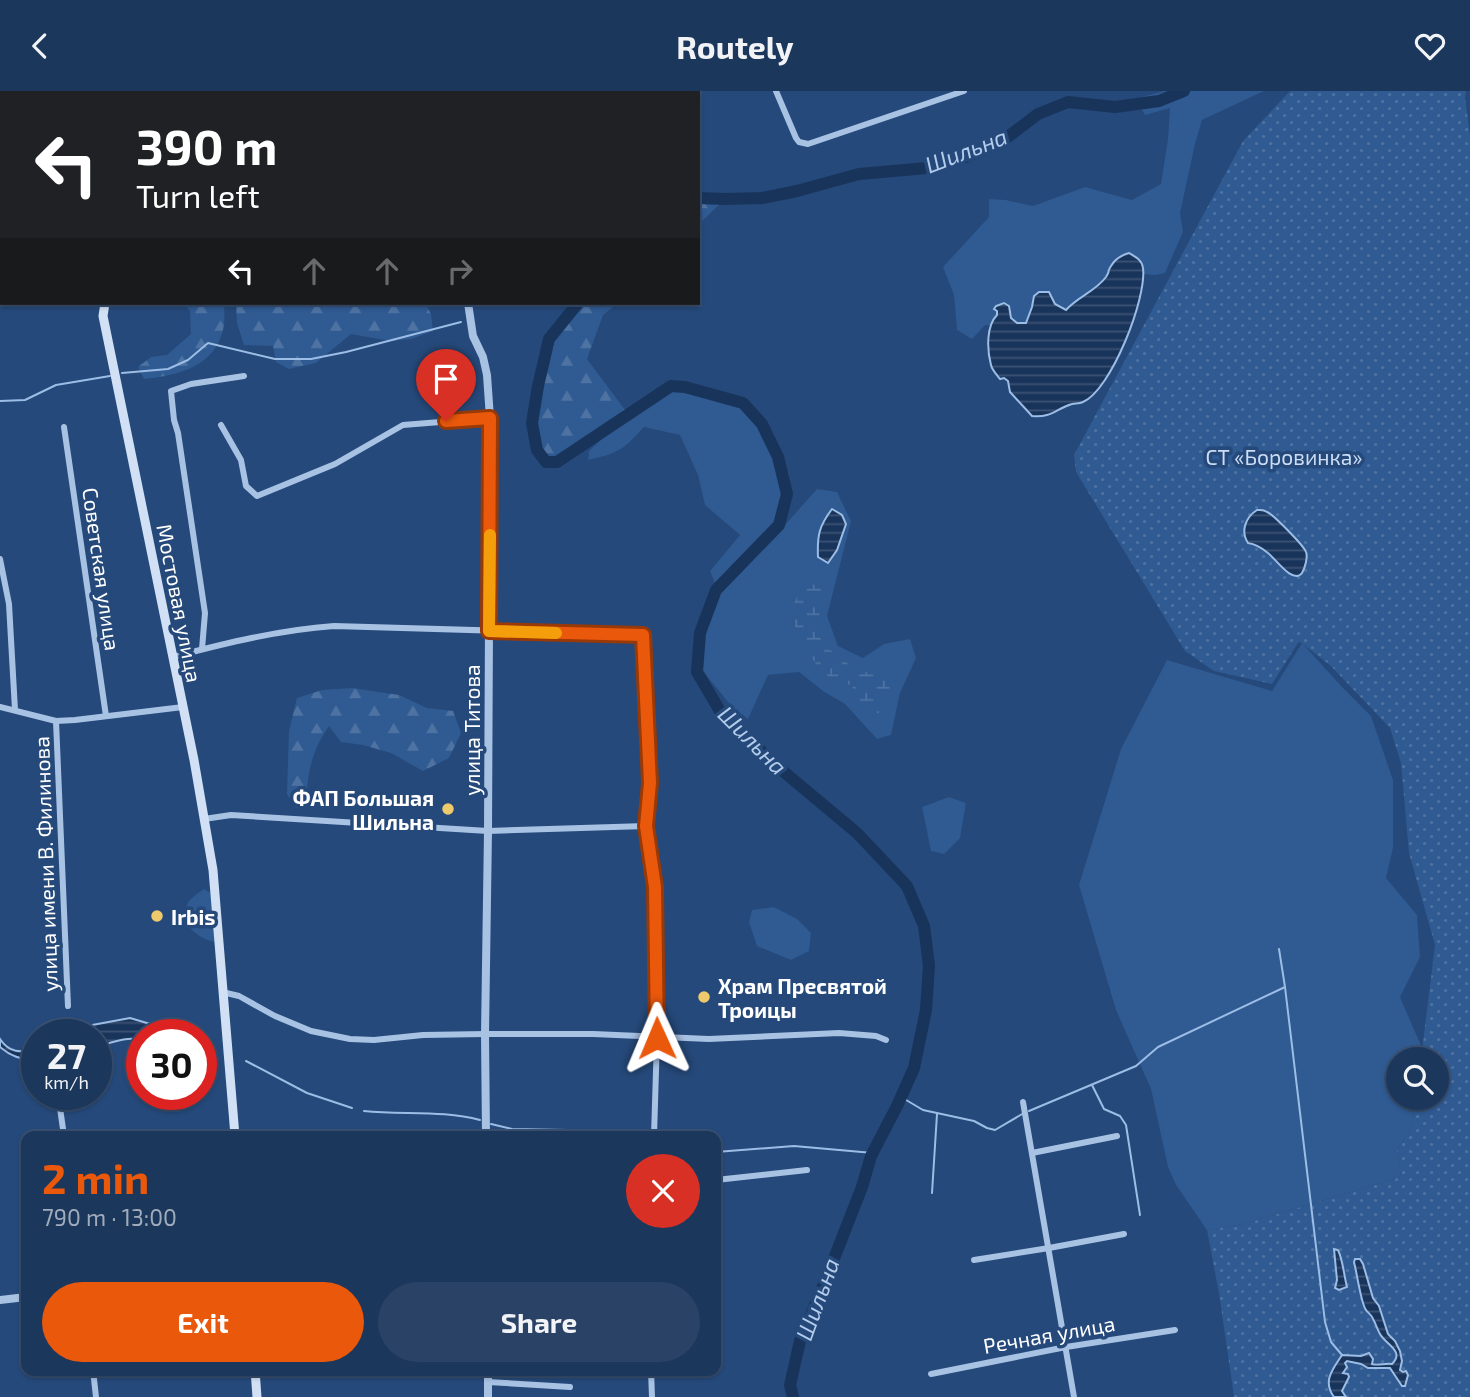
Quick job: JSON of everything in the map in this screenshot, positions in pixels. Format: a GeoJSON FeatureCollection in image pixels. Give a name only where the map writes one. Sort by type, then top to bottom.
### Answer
{"type":"FeatureCollection","features":[{"type":"Feature","properties":{"kind":"main road","name":"Мостовая улица"},"geometry":{"type":"LineString","coordinates":[[105,305],[103,316],[194,760],[213,870],[235,1131]]}},
{"type":"Feature","properties":{"kind":"main road"},"geometry":{"type":"LineString","coordinates":[[255,1376],[257,1397]]}},
{"type":"Feature","properties":{"kind":"street"},"geometry":{"type":"LineString","coordinates":[[776,91],[796,138],[803,144],[964,91]]}},
{"type":"Feature","properties":{"kind":"street","name":"улица Титова"},"geometry":{"type":"LineString","coordinates":[[468,305],[473,336],[483,357],[487,376],[490,418],[486,1131]]}},
{"type":"Feature","properties":{"kind":"street","name":"Мостовая улица"},"geometry":{"type":"LineString","coordinates":[[202,649],[205,613],[171,391],[191,384],[244,376]]}},
{"type":"Feature","properties":{"kind":"street"},"geometry":{"type":"LineString","coordinates":[[220,425],[241,460],[246,487],[257,496],[335,464],[403,425],[490,418]]}},
{"type":"Feature","properties":{"kind":"street","name":"Советская улица"},"geometry":{"type":"LineString","coordinates":[[64,427],[106,716]]}},
{"type":"Feature","properties":{"kind":"street"},"geometry":{"type":"LineString","coordinates":[[0,559],[9,604],[15,710]]}},
{"type":"Feature","properties":{"kind":"street"},"geometry":{"type":"LineString","coordinates":[[173,657],[299,628],[334,626],[643,635],[650,783],[646,826],[655,887],[657,1038],[654,1131]]}},
{"type":"Feature","properties":{"kind":"street"},"geometry":{"type":"LineString","coordinates":[[0,707],[57,720],[75,720],[183,707]]}},
{"type":"Feature","properties":{"kind":"street","name":"улица имени В. Филинова"},"geometry":{"type":"LineString","coordinates":[[57,720],[68,1006]]}},
{"type":"Feature","properties":{"kind":"street"},"geometry":{"type":"LineString","coordinates":[[204,818],[230,815],[488,831],[646,826]]}},
{"type":"Feature","properties":{"kind":"street"},"geometry":{"type":"LineString","coordinates":[[222,992],[239,996],[275,1016],[311,1031],[351,1039],[485,1034],[593,1034],[720,1039],[839,1033],[876,1036],[886,1040]]}},
{"type":"Feature","properties":{"kind":"street"},"geometry":{"type":"LineString","coordinates":[[1023,1102],[1074,1397]]}},
{"type":"Feature","properties":{"kind":"street"},"geometry":{"type":"LineString","coordinates":[[60,1110],[63,1131]]}},
{"type":"Feature","properties":{"kind":"street"},"geometry":{"type":"LineString","coordinates":[[1032,1153],[1117,1136]]}},
{"type":"Feature","properties":{"kind":"street"},"geometry":{"type":"LineString","coordinates":[[721,1179],[807,1170]]}},
{"type":"Feature","properties":{"kind":"street"},"geometry":{"type":"LineString","coordinates":[[974,1260],[1124,1234]]}},
{"type":"Feature","properties":{"kind":"street"},"geometry":{"type":"LineString","coordinates":[[0,1300],[21,1298]]}},
{"type":"Feature","properties":{"kind":"street","name":"Речная улица"},"geometry":{"type":"LineString","coordinates":[[931,1374],[1175,1329]]}},
{"type":"Feature","properties":{"kind":"street"},"geometry":{"type":"LineString","coordinates":[[94,1376],[96,1397]]}},
{"type":"Feature","properties":{"kind":"street"},"geometry":{"type":"LineString","coordinates":[[488,1376],[488,1397]]}},
{"type":"Feature","properties":{"kind":"street"},"geometry":{"type":"LineString","coordinates":[[651,1376],[652,1397]]}},
{"type":"Feature","properties":{"kind":"street"},"geometry":{"type":"LineString","coordinates":[[488,1382],[570,1387]]}},
{"type":"Feature","properties":{"kind":"green space"},"geometry":{"type":"Polygon","coordinates":[[[1164,91],[1264,91],[1202,120],[1180,213],[1183,232],[1165,273],[1122,273],[1078,310],[1022,328],[985,325],[972,339],[957,330],[954,295],[943,267],[989,217],[989,199],[1033,206],[1085,187],[1132,200],[1161,184],[1170,108],[1145,115],[1135,99],[1164,91]]]}},
{"type":"Feature","properties":{"kind":"green space","name":"СТ «Боровинка»"},"geometry":{"type":"Polygon","coordinates":[[[1290,91],[1466,91],[1470,136],[1470,1397],[1234,1397],[1207,1230],[1244,1224],[1401,1177],[1397,1149],[1412,1129],[1414,1110],[1449,1110],[1449,1047],[1422,1047],[1435,945],[1409,853],[1401,763],[1390,728],[1331,666],[1300,642],[1272,684],[1214,671],[1185,651],[1076,472],[1074,455],[1243,141],[1290,91]]]}},
{"type":"Feature","properties":{"kind":"green space"},"geometry":{"type":"Polygon","coordinates":[[[700,198],[725,199],[700,223],[700,198]]]}},
{"type":"Feature","properties":{"kind":"green space"},"geometry":{"type":"Polygon","coordinates":[[[185,305],[224,305],[224,325],[213,351],[195,366],[183,371],[144,379],[138,367],[151,357],[167,355],[191,334],[190,311],[185,305]]]}},
{"type":"Feature","properties":{"kind":"green space"},"geometry":{"type":"Polygon","coordinates":[[[236,305],[426,305],[431,314],[433,331],[411,339],[390,341],[351,334],[316,363],[289,369],[276,362],[273,346],[244,345],[237,323],[236,305]]]}},
{"type":"Feature","properties":{"kind":"green space"},"geometry":{"type":"Polygon","coordinates":[[[576,305],[616,305],[603,315],[587,359],[628,414],[557,462],[546,462],[537,450],[532,423],[549,339],[576,305]]]}},
{"type":"Feature","properties":{"kind":"green space"},"geometry":{"type":"Polygon","coordinates":[[[685,387],[735,396],[771,429],[789,475],[788,504],[775,536],[817,489],[837,492],[851,521],[827,616],[838,646],[863,658],[884,644],[910,639],[916,658],[900,693],[891,735],[877,739],[845,704],[799,672],[768,675],[748,719],[733,708],[698,665],[703,626],[720,595],[710,571],[740,535],[705,505],[698,475],[680,435],[644,427],[620,449],[588,460],[589,451],[628,414],[630,406],[685,387]]]}},
{"type":"Feature","properties":{"kind":"green space"},"geometry":{"type":"Polygon","coordinates":[[[804,582],[823,587],[818,623],[829,649],[855,669],[876,675],[894,673],[877,717],[867,711],[851,685],[833,681],[819,668],[797,637],[792,608],[804,582]]]}},
{"type":"Feature","properties":{"kind":"green space"},"geometry":{"type":"Polygon","coordinates":[[[1302,643],[1371,716],[1393,780],[1393,848],[1386,878],[1417,915],[1420,957],[1400,997],[1422,1047],[1386,1047],[1386,1110],[1414,1110],[1412,1129],[1397,1149],[1401,1177],[1244,1224],[1207,1230],[1176,1185],[1168,1167],[1151,1089],[1116,1010],[1079,885],[1121,749],[1167,660],[1272,691],[1302,643]]]}},
{"type":"Feature","properties":{"kind":"green space"},"geometry":{"type":"Polygon","coordinates":[[[352,688],[399,695],[427,708],[453,711],[461,733],[449,758],[423,771],[391,753],[341,742],[329,726],[311,764],[306,804],[296,808],[287,794],[289,731],[297,698],[322,690],[352,688]]]}},
{"type":"Feature","properties":{"kind":"green space"},"geometry":{"type":"Polygon","coordinates":[[[949,797],[966,803],[960,838],[944,854],[931,851],[922,807],[949,797]]]}},
{"type":"Feature","properties":{"kind":"green space"},"geometry":{"type":"Polygon","coordinates":[[[204,889],[211,893],[215,942],[198,935],[185,922],[188,902],[204,889]]]}},
{"type":"Feature","properties":{"kind":"green space"},"geometry":{"type":"Polygon","coordinates":[[[774,907],[797,919],[811,933],[809,951],[791,960],[757,946],[749,922],[752,910],[774,907]]]}},
{"type":"Feature","properties":{"kind":"shaded area"},"geometry":{"type":"Polygon","coordinates":[[[1129,253],[1141,263],[1143,282],[1125,342],[1105,380],[1094,394],[1083,402],[1049,414],[1032,416],[1010,392],[1008,381],[1000,379],[992,367],[988,338],[997,315],[994,309],[1004,303],[1009,306],[1011,318],[1017,323],[1026,323],[1034,296],[1039,292],[1049,292],[1055,304],[1066,310],[1102,282],[1117,259],[1129,253]]]}},
{"type":"Feature","properties":{"kind":"shaded area"},"geometry":{"type":"Polygon","coordinates":[[[832,509],[842,515],[846,524],[837,550],[828,563],[818,557],[818,543],[824,521],[832,509]]]}},
{"type":"Feature","properties":{"kind":"shaded area"},"geometry":{"type":"Polygon","coordinates":[[[1257,510],[1270,514],[1304,549],[1307,554],[1306,563],[1298,576],[1289,573],[1263,549],[1248,543],[1244,534],[1245,525],[1257,510]]]}},
{"type":"Feature","properties":{"kind":"shaded area"},"geometry":{"type":"Polygon","coordinates":[[[130,1018],[133,1019],[126,1019],[126,1039],[112,1042],[112,1021],[130,1018]]]}},
{"type":"Feature","properties":{"kind":"shaded area"},"geometry":{"type":"Polygon","coordinates":[[[0,1039],[12,1050],[21,1051],[21,1058],[8,1053],[0,1047],[0,1039]]]}},
{"type":"Feature","properties":{"kind":"shaded area"},"geometry":{"type":"Polygon","coordinates":[[[1334,1249],[1340,1254],[1347,1287],[1339,1290],[1335,1288],[1337,1280],[1334,1249]]]}},
{"type":"Feature","properties":{"kind":"shaded area"},"geometry":{"type":"Polygon","coordinates":[[[1355,1259],[1360,1259],[1363,1264],[1388,1334],[1400,1351],[1400,1370],[1406,1371],[1408,1375],[1405,1386],[1402,1386],[1390,1368],[1368,1368],[1347,1361],[1343,1373],[1349,1377],[1342,1391],[1346,1397],[1334,1397],[1329,1380],[1342,1355],[1361,1356],[1369,1353],[1373,1359],[1372,1364],[1377,1365],[1392,1364],[1396,1355],[1364,1307],[1355,1259]]]}},
{"type":"Feature","properties":{"kind":"waterway","name":"Шильна"},"geometry":{"type":"LineString","coordinates":[[700,198],[762,198],[859,174],[927,168],[966,157],[1005,139],[1038,114],[1068,102],[1115,107],[1159,101],[1184,91]]}},
{"type":"Feature","properties":{"kind":"waterway","name":"Шильна"},"geometry":{"type":"LineString","coordinates":[[576,305],[549,339],[532,423],[537,450],[546,462],[557,462],[671,386],[685,387],[743,403],[762,424],[778,457],[787,494],[779,525],[716,590],[700,633],[697,672],[720,711],[772,762],[857,833],[907,886],[924,926],[929,966],[926,1010],[914,1068],[871,1156],[862,1187],[800,1341],[790,1385],[793,1397]]}},
{"type":"Feature","properties":{"kind":"waterway"},"geometry":{"type":"LineString","coordinates":[[122,373],[168,369],[188,360],[208,343],[275,359],[311,359],[461,322]]}},
{"type":"Feature","properties":{"kind":"waterway"},"geometry":{"type":"LineString","coordinates":[[0,401],[25,400],[56,385],[110,376]]}},
{"type":"Feature","properties":{"kind":"waterway"},"geometry":{"type":"LineString","coordinates":[[1279,949],[1325,1322],[1331,1342],[1342,1355]]}},
{"type":"Feature","properties":{"kind":"waterway"},"geometry":{"type":"LineString","coordinates":[[1029,1111],[1136,1066],[1158,1047],[1285,987]]}},
{"type":"Feature","properties":{"kind":"waterway"},"geometry":{"type":"LineString","coordinates":[[246,1061],[307,1093],[352,1108]]}},
{"type":"Feature","properties":{"kind":"waterway"},"geometry":{"type":"LineString","coordinates":[[1092,1085],[1104,1109],[1120,1116],[1126,1125],[1140,1215]]}},
{"type":"Feature","properties":{"kind":"waterway"},"geometry":{"type":"LineString","coordinates":[[901,1097],[923,1110],[974,1121],[995,1130],[1024,1113]]}},
{"type":"Feature","properties":{"kind":"waterway"},"geometry":{"type":"LineString","coordinates":[[364,1111],[437,1114],[480,1120]]}},
{"type":"Feature","properties":{"kind":"waterway"},"geometry":{"type":"LineString","coordinates":[[932,1193],[937,1114]]}},
{"type":"Feature","properties":{"kind":"waterway"},"geometry":{"type":"LineString","coordinates":[[491,1124],[512,1129],[576,1131]]}},
{"type":"Feature","properties":{"kind":"waterway"},"geometry":{"type":"LineString","coordinates":[[721,1152],[794,1146],[873,1153]]}},
{"type":"Feature","properties":{"kind":"slow traffic"},"geometry":{"type":"LineString","coordinates":[[490,535],[489,631],[556,633]]}},
{"type":"Feature","properties":{"kind":"place","name":"ФАП Большая Шильна"},"geometry":{"type":"Point","coordinates":[448,809]}},
{"type":"Feature","properties":{"kind":"place","name":"Irbis"},"geometry":{"type":"Point","coordinates":[157,916]}},
{"type":"Feature","properties":{"kind":"place","name":"Храм Пресвятой Троицы"},"geometry":{"type":"Point","coordinates":[704,997]}},
{"type":"Feature","properties":{"kind":"route"},"geometry":{"type":"LineString","coordinates":[[446,421],[490,418],[489,631],[643,635],[650,783],[646,826],[655,887],[657,1038]]}}]}
